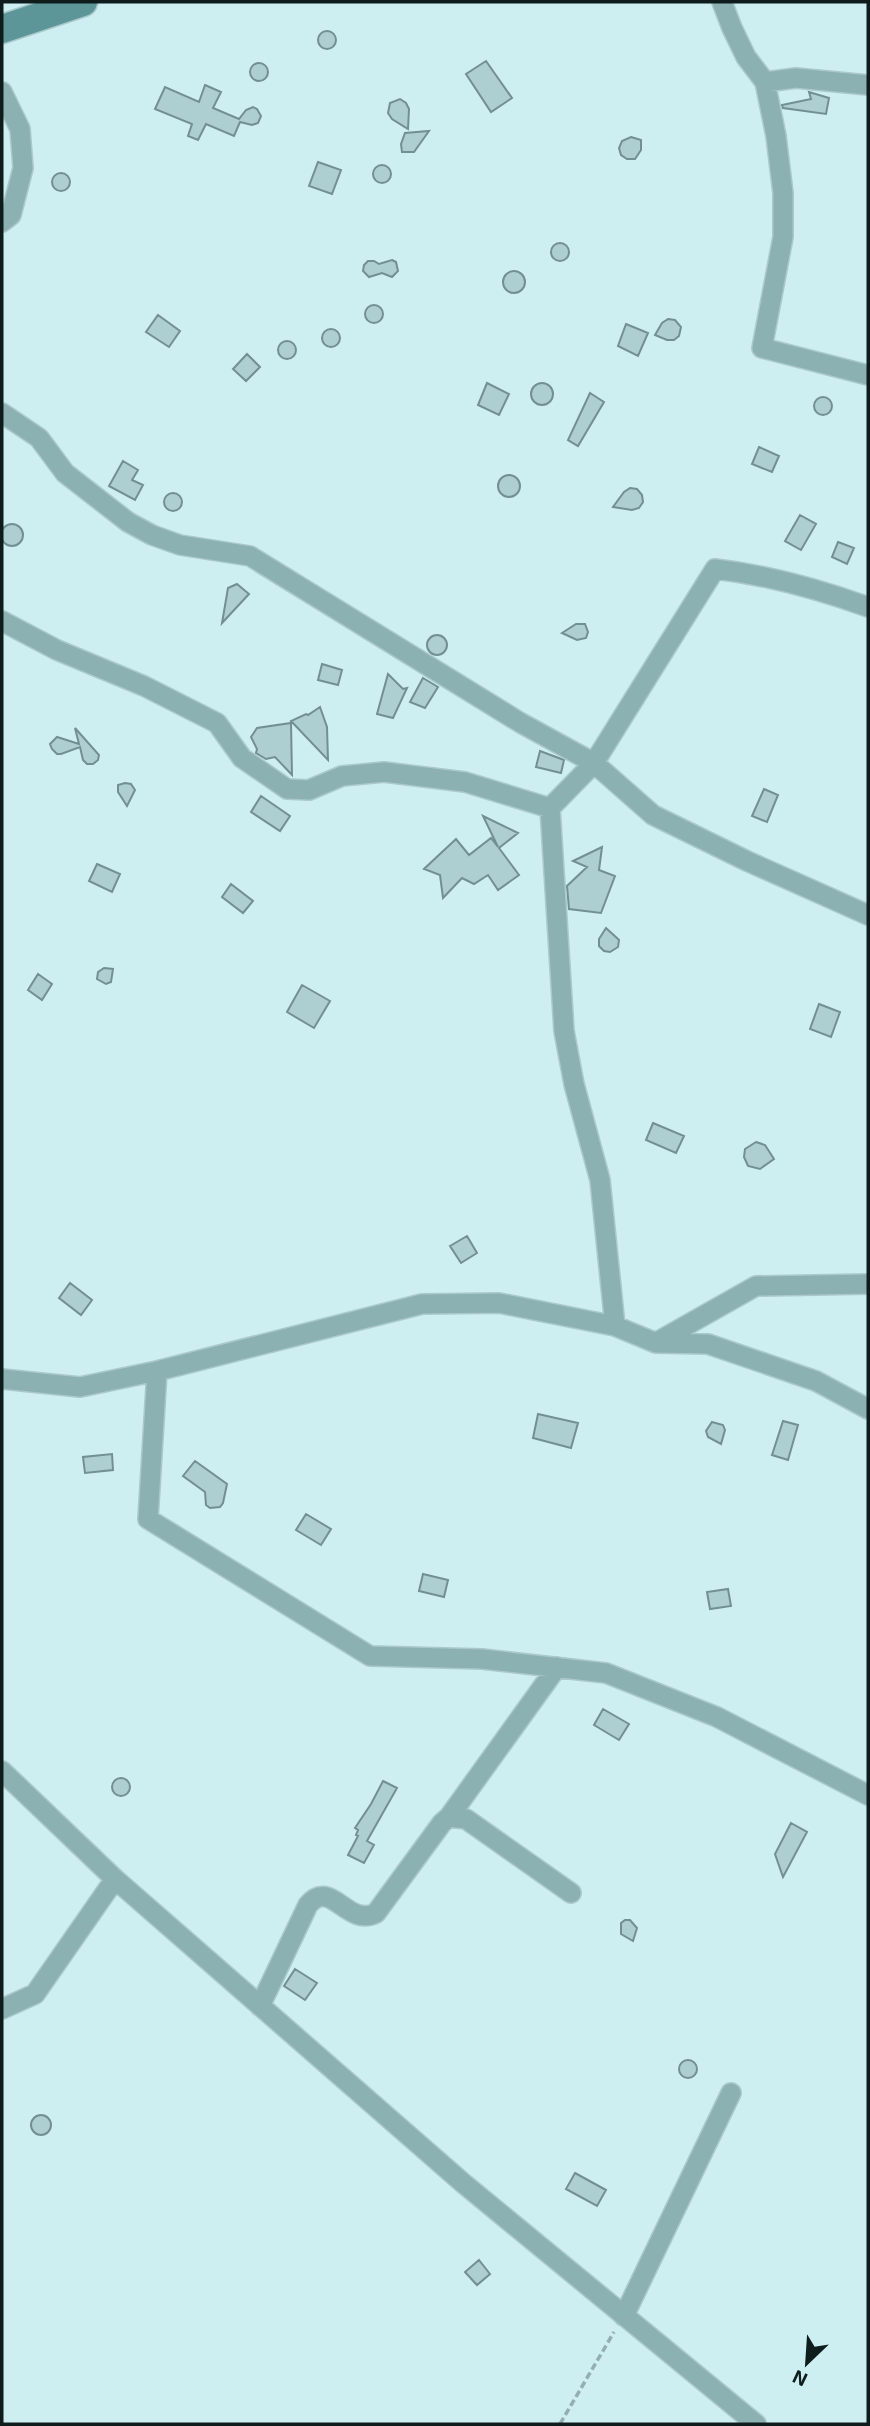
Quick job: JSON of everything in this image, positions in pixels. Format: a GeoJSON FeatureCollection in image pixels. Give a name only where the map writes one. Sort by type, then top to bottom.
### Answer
{"type":"FeatureCollection","features":[{"type":"Feature","properties":{"kind":"main road"},"geometry":{"type":"LineString","coordinates":[[2,29],[83,2]]}},
{"type":"Feature","properties":{"kind":"street"},"geometry":{"type":"LineString","coordinates":[[722,2],[746,57],[765,82],[776,136],[783,193],[783,237],[762,348],[868,375]]}},
{"type":"Feature","properties":{"kind":"street"},"geometry":{"type":"LineString","coordinates":[[765,82],[796,78],[868,85]]}},
{"type":"Feature","properties":{"kind":"street"},"geometry":{"type":"LineString","coordinates":[[2,92],[20,129],[23,168],[11,215],[2,222]]}},
{"type":"Feature","properties":{"kind":"street"},"geometry":{"type":"LineString","coordinates":[[2,413],[39,438],[65,474],[128,522],[152,535],[180,545],[250,556],[521,723],[594,762],[653,815],[868,915]]}},
{"type":"Feature","properties":{"kind":"street"},"geometry":{"type":"LineString","coordinates":[[615,1326],[600,1180],[574,1084],[564,1031],[550,808],[594,762],[715,569],[816,588],[868,607]]}},
{"type":"Feature","properties":{"kind":"street"},"geometry":{"type":"LineString","coordinates":[[2,621],[57,650],[144,686],[216,723],[242,758],[287,789],[309,790],[342,776],[384,772],[465,782],[550,808]]}},
{"type":"Feature","properties":{"kind":"street"},"geometry":{"type":"LineString","coordinates":[[656,1343],[756,1286],[868,1284]]}},
{"type":"Feature","properties":{"kind":"street"},"geometry":{"type":"LineString","coordinates":[[2,1379],[80,1387],[157,1371],[422,1304],[499,1303],[615,1326],[656,1343],[708,1344],[816,1381],[868,1409]]}},
{"type":"Feature","properties":{"kind":"street"},"geometry":{"type":"LineString","coordinates":[[157,1371],[148,1519],[370,1656],[482,1659],[606,1673],[716,1717],[868,1795]]}},
{"type":"Feature","properties":{"kind":"street"},"geometry":{"type":"LineString","coordinates":[[260,2006],[308,1905],[314,1898],[321,1895],[328,1897],[360,1916],[368,1917],[376,1913],[557,1667]]}},
{"type":"Feature","properties":{"kind":"street"},"geometry":{"type":"LineString","coordinates":[[2,1771],[115,1879],[463,2183],[756,2424]]}},
{"type":"Feature","properties":{"kind":"street"},"geometry":{"type":"LineString","coordinates":[[449,1817],[466,1819],[571,1893]]}},
{"type":"Feature","properties":{"kind":"street"},"geometry":{"type":"LineString","coordinates":[[2,2010],[35,1994],[115,1879]]}},
{"type":"Feature","properties":{"kind":"street"},"geometry":{"type":"LineString","coordinates":[[624,2316],[731,2093]]}},
{"type":"Feature","properties":{"kind":"path"},"geometry":{"type":"LineString","coordinates":[[560,2424],[624,2316]]}},
{"type":"Feature","properties":{"kind":"building"},"geometry":{"type":"Polygon","coordinates":[[[327,31],[333,34],[336,40],[333,46],[327,49],[321,46],[318,40],[321,34],[327,31]]]}},
{"type":"Feature","properties":{"kind":"building"},"geometry":{"type":"Polygon","coordinates":[[[486,61],[512,98],[491,112],[466,74],[486,61]]]}},
{"type":"Feature","properties":{"kind":"building"},"geometry":{"type":"Polygon","coordinates":[[[259,63],[265,66],[268,72],[265,78],[259,81],[253,78],[250,72],[253,66],[259,63]]]}},
{"type":"Feature","properties":{"kind":"building"},"geometry":{"type":"Polygon","coordinates":[[[205,85],[221,92],[213,108],[239,119],[246,110],[253,107],[261,116],[258,123],[252,125],[240,122],[234,136],[206,124],[198,140],[188,136],[192,124],[155,109],[165,87],[199,102],[205,85]]]}},
{"type":"Feature","properties":{"kind":"building"},"geometry":{"type":"Polygon","coordinates":[[[809,92],[829,98],[826,114],[783,108],[782,105],[811,99],[809,92]]]}},
{"type":"Feature","properties":{"kind":"building"},"geometry":{"type":"Polygon","coordinates":[[[400,99],[409,109],[408,129],[392,119],[388,113],[390,103],[400,99]]]}},
{"type":"Feature","properties":{"kind":"building"},"geometry":{"type":"Polygon","coordinates":[[[429,131],[414,152],[402,152],[401,144],[405,133],[429,131]]]}},
{"type":"Feature","properties":{"kind":"building"},"geometry":{"type":"Polygon","coordinates":[[[631,137],[641,140],[641,150],[635,159],[627,159],[621,155],[619,148],[622,141],[631,137]]]}},
{"type":"Feature","properties":{"kind":"building"},"geometry":{"type":"Polygon","coordinates":[[[318,162],[341,170],[332,194],[309,186],[318,162]]]}},
{"type":"Feature","properties":{"kind":"building"},"geometry":{"type":"Polygon","coordinates":[[[382,165],[388,168],[391,174],[388,180],[382,183],[376,180],[373,174],[376,168],[382,165]]]}},
{"type":"Feature","properties":{"kind":"building"},"geometry":{"type":"Polygon","coordinates":[[[61,173],[67,176],[70,182],[67,188],[61,191],[55,188],[52,182],[55,176],[61,173]]]}},
{"type":"Feature","properties":{"kind":"building"},"geometry":{"type":"Polygon","coordinates":[[[560,243],[566,246],[569,252],[566,258],[560,261],[554,258],[551,252],[554,246],[560,243]]]}},
{"type":"Feature","properties":{"kind":"building"},"geometry":{"type":"Polygon","coordinates":[[[392,260],[396,262],[398,271],[392,277],[382,273],[369,277],[363,271],[368,261],[379,264],[392,260]]]}},
{"type":"Feature","properties":{"kind":"building"},"geometry":{"type":"Polygon","coordinates":[[[514,271],[522,274],[525,282],[522,290],[514,293],[506,290],[503,282],[506,274],[514,271]]]}},
{"type":"Feature","properties":{"kind":"building"},"geometry":{"type":"Polygon","coordinates":[[[374,305],[380,308],[383,314],[380,320],[374,323],[368,320],[365,314],[368,308],[374,305]]]}},
{"type":"Feature","properties":{"kind":"building"},"geometry":{"type":"Polygon","coordinates":[[[158,315],[180,331],[169,347],[146,332],[158,315]]]}},
{"type":"Feature","properties":{"kind":"building"},"geometry":{"type":"Polygon","coordinates":[[[668,319],[675,320],[681,327],[679,336],[674,340],[655,335],[662,323],[668,319]]]}},
{"type":"Feature","properties":{"kind":"building"},"geometry":{"type":"Polygon","coordinates":[[[626,324],[648,333],[638,356],[618,346],[626,324]]]}},
{"type":"Feature","properties":{"kind":"building"},"geometry":{"type":"Polygon","coordinates":[[[331,329],[337,332],[340,338],[337,344],[331,347],[325,344],[322,338],[325,332],[331,329]]]}},
{"type":"Feature","properties":{"kind":"building"},"geometry":{"type":"Polygon","coordinates":[[[287,341],[293,344],[296,350],[293,356],[287,359],[281,356],[278,350],[281,344],[287,341]]]}},
{"type":"Feature","properties":{"kind":"building"},"geometry":{"type":"Polygon","coordinates":[[[247,354],[260,367],[246,381],[233,369],[247,354]]]}},
{"type":"Feature","properties":{"kind":"building"},"geometry":{"type":"Polygon","coordinates":[[[487,383],[509,394],[499,415],[478,405],[487,383]]]}},
{"type":"Feature","properties":{"kind":"building"},"geometry":{"type":"Polygon","coordinates":[[[542,383],[550,386],[553,394],[550,402],[542,405],[534,402],[531,394],[534,386],[542,383]]]}},
{"type":"Feature","properties":{"kind":"building"},"geometry":{"type":"Polygon","coordinates":[[[590,393],[604,402],[578,446],[568,440],[590,393]]]}},
{"type":"Feature","properties":{"kind":"building"},"geometry":{"type":"Polygon","coordinates":[[[819,397],[827,397],[832,406],[830,413],[819,415],[814,410],[814,402],[819,397]]]}},
{"type":"Feature","properties":{"kind":"building"},"geometry":{"type":"Polygon","coordinates":[[[759,447],[779,456],[772,472],[752,464],[759,447]]]}},
{"type":"Feature","properties":{"kind":"building"},"geometry":{"type":"Polygon","coordinates":[[[123,461],[138,470],[132,480],[143,485],[135,500],[109,486],[123,461]]]}},
{"type":"Feature","properties":{"kind":"building"},"geometry":{"type":"Polygon","coordinates":[[[509,475],[517,478],[520,486],[517,494],[509,497],[501,494],[498,486],[501,478],[509,475]]]}},
{"type":"Feature","properties":{"kind":"building"},"geometry":{"type":"Polygon","coordinates":[[[630,488],[637,489],[642,495],[643,502],[639,508],[632,510],[613,507],[624,492],[630,488]]]}},
{"type":"Feature","properties":{"kind":"building"},"geometry":{"type":"Polygon","coordinates":[[[173,493],[179,496],[182,502],[179,508],[173,511],[167,508],[164,502],[167,496],[173,493]]]}},
{"type":"Feature","properties":{"kind":"building"},"geometry":{"type":"Polygon","coordinates":[[[800,515],[816,524],[801,550],[785,541],[800,515]]]}},
{"type":"Feature","properties":{"kind":"building"},"geometry":{"type":"Polygon","coordinates":[[[12,524],[20,527],[23,535],[20,543],[12,546],[4,543],[1,535],[4,527],[12,524]]]}},
{"type":"Feature","properties":{"kind":"building"},"geometry":{"type":"Polygon","coordinates":[[[838,542],[854,548],[847,564],[832,557],[838,542]]]}},
{"type":"Feature","properties":{"kind":"building"},"geometry":{"type":"Polygon","coordinates":[[[237,584],[249,594],[222,623],[228,588],[237,584]]]}},
{"type":"Feature","properties":{"kind":"building"},"geometry":{"type":"Polygon","coordinates":[[[576,624],[585,624],[588,632],[586,638],[577,640],[562,633],[576,624]]]}},
{"type":"Feature","properties":{"kind":"building"},"geometry":{"type":"Polygon","coordinates":[[[437,635],[444,638],[447,645],[444,652],[437,655],[430,652],[427,645],[430,638],[437,635]]]}},
{"type":"Feature","properties":{"kind":"building"},"geometry":{"type":"Polygon","coordinates":[[[322,664],[342,670],[338,685],[318,680],[322,664]]]}},
{"type":"Feature","properties":{"kind":"building"},"geometry":{"type":"Polygon","coordinates":[[[388,674],[403,689],[407,688],[393,718],[377,714],[388,674]]]}},
{"type":"Feature","properties":{"kind":"building"},"geometry":{"type":"Polygon","coordinates":[[[423,678],[438,687],[425,708],[410,702],[423,678]]]}},
{"type":"Feature","properties":{"kind":"building"},"geometry":{"type":"Polygon","coordinates":[[[320,707],[327,727],[328,760],[291,721],[320,707]]]}},
{"type":"Feature","properties":{"kind":"building"},"geometry":{"type":"Polygon","coordinates":[[[291,723],[292,775],[275,757],[266,759],[256,753],[257,749],[251,737],[257,728],[291,723]]]}},
{"type":"Feature","properties":{"kind":"building"},"geometry":{"type":"Polygon","coordinates":[[[75,728],[99,755],[93,764],[87,764],[83,760],[80,747],[61,754],[52,749],[50,744],[57,737],[79,744],[75,728]]]}},
{"type":"Feature","properties":{"kind":"building"},"geometry":{"type":"Polygon","coordinates":[[[540,751],[564,760],[561,773],[536,767],[540,751]]]}},
{"type":"Feature","properties":{"kind":"building"},"geometry":{"type":"Polygon","coordinates":[[[131,784],[135,790],[127,806],[118,792],[118,785],[131,784]]]}},
{"type":"Feature","properties":{"kind":"building"},"geometry":{"type":"Polygon","coordinates":[[[764,789],[778,795],[767,822],[752,816],[764,789]]]}},
{"type":"Feature","properties":{"kind":"building"},"geometry":{"type":"Polygon","coordinates":[[[261,796],[290,816],[280,831],[251,812],[261,796]]]}},
{"type":"Feature","properties":{"kind":"building"},"geometry":{"type":"Polygon","coordinates":[[[483,816],[518,833],[499,848],[519,875],[498,890],[488,875],[474,884],[462,878],[443,898],[440,875],[424,869],[456,839],[469,855],[491,838],[498,847],[483,816]]]}},
{"type":"Feature","properties":{"kind":"building"},"geometry":{"type":"Polygon","coordinates":[[[602,847],[599,870],[615,876],[601,913],[569,909],[567,886],[587,867],[573,861],[602,847]]]}},
{"type":"Feature","properties":{"kind":"building"},"geometry":{"type":"Polygon","coordinates":[[[97,864],[120,874],[112,892],[89,881],[97,864]]]}},
{"type":"Feature","properties":{"kind":"building"},"geometry":{"type":"Polygon","coordinates":[[[231,884],[253,901],[243,913],[222,897],[231,884]]]}},
{"type":"Feature","properties":{"kind":"building"},"geometry":{"type":"Polygon","coordinates":[[[606,928],[619,940],[618,947],[610,952],[599,946],[599,939],[606,928]]]}},
{"type":"Feature","properties":{"kind":"building"},"geometry":{"type":"Polygon","coordinates":[[[104,968],[113,969],[111,982],[106,984],[97,979],[98,972],[104,968]]]}},
{"type":"Feature","properties":{"kind":"building"},"geometry":{"type":"Polygon","coordinates":[[[38,974],[52,984],[42,1000],[28,990],[38,974]]]}},
{"type":"Feature","properties":{"kind":"building"},"geometry":{"type":"Polygon","coordinates":[[[302,985],[330,1001],[314,1028],[287,1012],[302,985]]]}},
{"type":"Feature","properties":{"kind":"building"},"geometry":{"type":"Polygon","coordinates":[[[819,1004],[840,1012],[831,1037],[810,1029],[819,1004]]]}},
{"type":"Feature","properties":{"kind":"building"},"geometry":{"type":"Polygon","coordinates":[[[653,1123],[684,1136],[676,1153],[646,1140],[653,1123]]]}},
{"type":"Feature","properties":{"kind":"building"},"geometry":{"type":"Polygon","coordinates":[[[756,1142],[765,1145],[774,1159],[760,1169],[748,1166],[744,1157],[745,1149],[756,1142]]]}},
{"type":"Feature","properties":{"kind":"building"},"geometry":{"type":"Polygon","coordinates":[[[467,1236],[477,1253],[461,1263],[450,1246],[467,1236]]]}},
{"type":"Feature","properties":{"kind":"building"},"geometry":{"type":"Polygon","coordinates":[[[70,1283],[92,1300],[81,1315],[59,1298],[70,1283]]]}},
{"type":"Feature","properties":{"kind":"building"},"geometry":{"type":"Polygon","coordinates":[[[538,1414],[578,1423],[571,1448],[533,1438],[538,1414]]]}},
{"type":"Feature","properties":{"kind":"building"},"geometry":{"type":"Polygon","coordinates":[[[783,1421],[798,1425],[788,1460],[772,1455],[783,1421]]]}},
{"type":"Feature","properties":{"kind":"building"},"geometry":{"type":"Polygon","coordinates":[[[712,1422],[723,1425],[725,1430],[721,1444],[708,1437],[706,1431],[712,1422]]]}},
{"type":"Feature","properties":{"kind":"building"},"geometry":{"type":"Polygon","coordinates":[[[112,1454],[113,1470],[85,1473],[83,1457],[112,1454]]]}},
{"type":"Feature","properties":{"kind":"building"},"geometry":{"type":"Polygon","coordinates":[[[195,1461],[227,1484],[220,1507],[210,1508],[206,1505],[205,1492],[183,1476],[195,1461]]]}},
{"type":"Feature","properties":{"kind":"building"},"geometry":{"type":"Polygon","coordinates":[[[306,1514],[331,1529],[321,1545],[296,1530],[306,1514]]]}},
{"type":"Feature","properties":{"kind":"building"},"geometry":{"type":"Polygon","coordinates":[[[423,1574],[448,1580],[444,1597],[419,1591],[423,1574]]]}},
{"type":"Feature","properties":{"kind":"building"},"geometry":{"type":"Polygon","coordinates":[[[728,1589],[731,1606],[710,1609],[707,1592],[728,1589]]]}},
{"type":"Feature","properties":{"kind":"building"},"geometry":{"type":"Polygon","coordinates":[[[603,1709],[629,1724],[619,1740],[594,1725],[603,1709]]]}},
{"type":"Feature","properties":{"kind":"building"},"geometry":{"type":"Polygon","coordinates":[[[121,1778],[127,1781],[130,1787],[127,1793],[121,1796],[115,1793],[112,1787],[115,1781],[121,1778]]]}},
{"type":"Feature","properties":{"kind":"building"},"geometry":{"type":"Polygon","coordinates":[[[383,1781],[397,1788],[367,1841],[374,1845],[364,1863],[348,1855],[358,1836],[358,1830],[355,1828],[383,1781]]]}},
{"type":"Feature","properties":{"kind":"building"},"geometry":{"type":"Polygon","coordinates":[[[791,1823],[807,1832],[783,1877],[775,1854],[791,1823]]]}},
{"type":"Feature","properties":{"kind":"building"},"geometry":{"type":"Polygon","coordinates":[[[630,1920],[637,1928],[633,1941],[621,1934],[621,1923],[630,1920]]]}},
{"type":"Feature","properties":{"kind":"building"},"geometry":{"type":"Polygon","coordinates":[[[295,1969],[317,1983],[305,2000],[284,1986],[295,1969]]]}},
{"type":"Feature","properties":{"kind":"building"},"geometry":{"type":"Polygon","coordinates":[[[688,2060],[694,2063],[697,2069],[694,2075],[688,2078],[682,2075],[679,2069],[682,2063],[688,2060]]]}},
{"type":"Feature","properties":{"kind":"building"},"geometry":{"type":"Polygon","coordinates":[[[41,2115],[48,2118],[51,2125],[48,2132],[41,2135],[34,2132],[31,2125],[34,2118],[41,2115]]]}},
{"type":"Feature","properties":{"kind":"building"},"geometry":{"type":"Polygon","coordinates":[[[575,2173],[606,2190],[597,2206],[566,2189],[575,2173]]]}},
{"type":"Feature","properties":{"kind":"building"},"geometry":{"type":"Polygon","coordinates":[[[479,2260],[490,2274],[477,2285],[465,2272],[479,2260]]]}}]}
